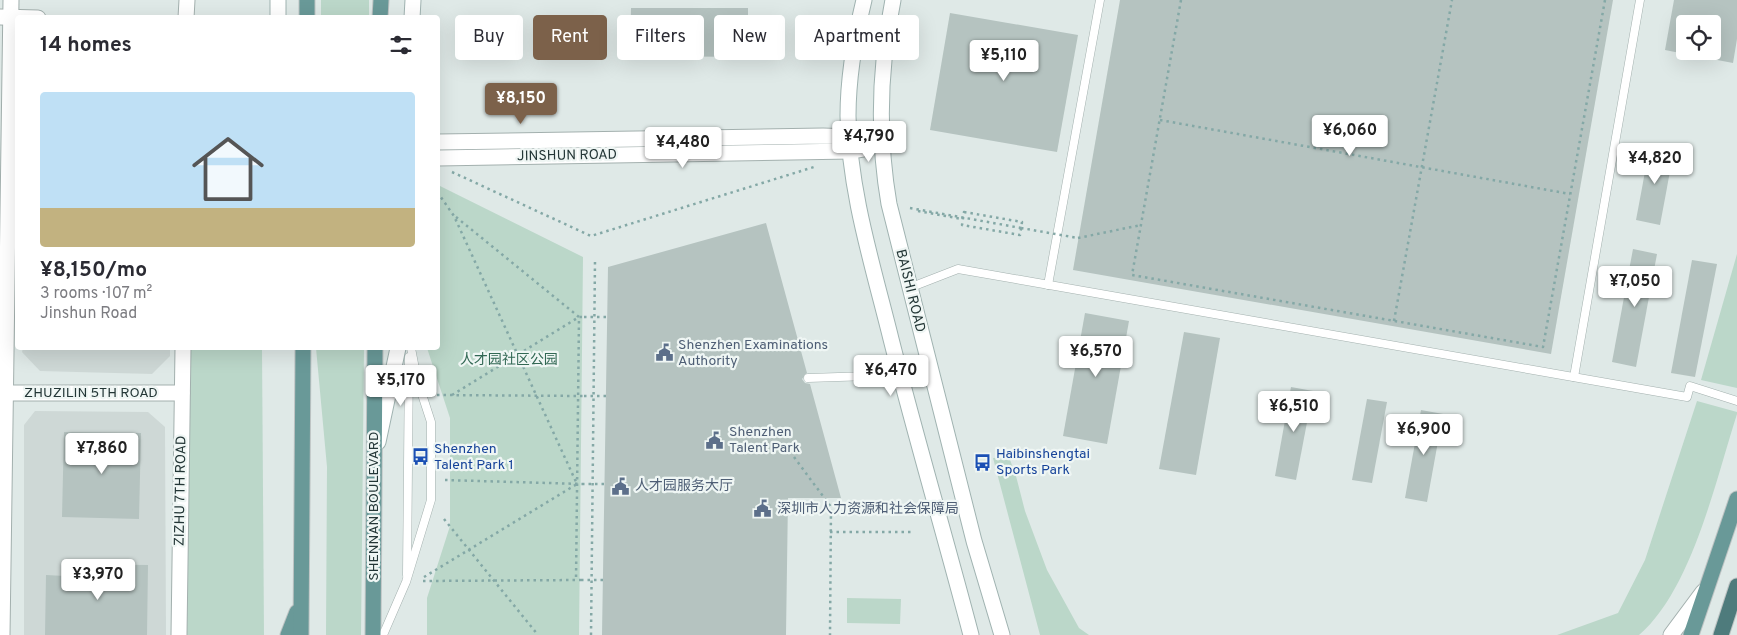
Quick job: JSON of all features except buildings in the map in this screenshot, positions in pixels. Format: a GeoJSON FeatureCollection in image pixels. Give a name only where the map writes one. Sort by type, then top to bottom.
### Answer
{"type":"FeatureCollection","features":[{"type":"Feature","properties":{"kind":"highway"},"geometry":{"type":"LineString","coordinates":[[1720,635],[1737,586]]}},
{"type":"Feature","properties":{"kind":"main road"},"geometry":{"type":"LineString","coordinates":[[307,0],[307,15]]}},
{"type":"Feature","properties":{"kind":"main road"},"geometry":{"type":"LineString","coordinates":[[380,15],[381,0]]}},
{"type":"Feature","properties":{"kind":"main road"},"geometry":{"type":"LineString","coordinates":[[301,635],[304,350]]}},
{"type":"Feature","properties":{"kind":"main road","name":"SHENNAN BOULEVARD"},"geometry":{"type":"LineString","coordinates":[[373,635],[375,350]]}},
{"type":"Feature","properties":{"kind":"main road"},"geometry":{"type":"LineString","coordinates":[[1691,635],[1737,498]]}},
{"type":"Feature","properties":{"kind":"main road"},"geometry":{"type":"LineString","coordinates":[[288,635],[301,601]]}},
{"type":"Feature","properties":{"kind":"street"},"geometry":{"type":"LineString","coordinates":[[2,635],[5,17],[11,0]]}},
{"type":"Feature","properties":{"kind":"street"},"geometry":{"type":"LineString","coordinates":[[186,15],[187,0]]}},
{"type":"Feature","properties":{"kind":"street"},"geometry":{"type":"LineString","coordinates":[[278,0],[278,15]]}},
{"type":"Feature","properties":{"kind":"street"},"geometry":{"type":"LineString","coordinates":[[412,0],[412,15]]}},
{"type":"Feature","properties":{"kind":"street"},"geometry":{"type":"LineString","coordinates":[[864,0],[850,81],[850,144],[863,226],[900,376],[970,635]]}},
{"type":"Feature","properties":{"kind":"street","name":"BAISHI ROAD"},"geometry":{"type":"LineString","coordinates":[[893,0],[880,86],[881,145],[889,204],[974,542],[1002,635]]}},
{"type":"Feature","properties":{"kind":"street","name":"JINSHUN ROAD"},"geometry":{"type":"LineString","coordinates":[[440,142],[763,137],[881,145]]}},
{"type":"Feature","properties":{"kind":"street","name":"JINSHUN ROAD"},"geometry":{"type":"LineString","coordinates":[[440,158],[760,153],[850,144]]}},
{"type":"Feature","properties":{"kind":"street","name":"ZIZHU 7TH ROAD"},"geometry":{"type":"LineString","coordinates":[[179,635],[183,350]]}},
{"type":"Feature","properties":{"kind":"street"},"geometry":{"type":"LineString","coordinates":[[374,460],[398,350]]}},
{"type":"Feature","properties":{"kind":"street","name":"ZHUZILIN 5TH ROAD"},"geometry":{"type":"LineString","coordinates":[[3,393],[182,394]]}},
{"type":"Feature","properties":{"kind":"street"},"geometry":{"type":"LineString","coordinates":[[1671,635],[1707,587]]}},
{"type":"Feature","properties":{"kind":"lane"},"geometry":{"type":"LineString","coordinates":[[1048,285],[1100,0]]}},
{"type":"Feature","properties":{"kind":"lane"},"geometry":{"type":"LineString","coordinates":[[1574,377],[1640,0]]}},
{"type":"Feature","properties":{"kind":"lane"},"geometry":{"type":"LineString","coordinates":[[760,153],[763,137]]}},
{"type":"Feature","properties":{"kind":"lane"},"geometry":{"type":"LineString","coordinates":[[605,139],[606,155]]}},
{"type":"Feature","properties":{"kind":"lane"},"geometry":{"type":"LineString","coordinates":[[909,288],[958,269],[1687,397],[1690,386],[1737,401]]}},
{"type":"Feature","properties":{"kind":"lane"},"geometry":{"type":"LineString","coordinates":[[406,582],[410,350]]}},
{"type":"Feature","properties":{"kind":"lane"},"geometry":{"type":"LineString","coordinates":[[383,635],[406,582],[426,524],[431,500],[431,422],[417,379],[410,350]]}},
{"type":"Feature","properties":{"kind":"lane"},"geometry":{"type":"LineString","coordinates":[[808,378],[900,376]]}},
{"type":"Feature","properties":{"kind":"path"},"geometry":{"type":"LineString","coordinates":[[1181,0],[1132,275],[1544,348],[1605,0]]}},
{"type":"Feature","properties":{"kind":"path"},"geometry":{"type":"LineString","coordinates":[[1394,321],[1452,0]]}},
{"type":"Feature","properties":{"kind":"path"},"geometry":{"type":"LineString","coordinates":[[1160,120],[1570,194]]}},
{"type":"Feature","properties":{"kind":"path"},"geometry":{"type":"LineString","coordinates":[[450,171],[591,236],[821,165]]}},
{"type":"Feature","properties":{"kind":"path"},"geometry":{"type":"LineString","coordinates":[[440,196],[454,216],[577,484]]}},
{"type":"Feature","properties":{"kind":"path"},"geometry":{"type":"LineString","coordinates":[[910,208],[1078,238],[1141,224]]}},
{"type":"Feature","properties":{"kind":"path"},"geometry":{"type":"LineString","coordinates":[[918,211],[962,219]]}},
{"type":"Feature","properties":{"kind":"path"},"geometry":{"type":"LineString","coordinates":[[964,212],[1022,222],[1020,235],[962,224],[962,219],[964,212]]}},
{"type":"Feature","properties":{"kind":"path"},"geometry":{"type":"LineString","coordinates":[[454,216],[579,317]]}},
{"type":"Feature","properties":{"kind":"path"},"geometry":{"type":"LineString","coordinates":[[591,635],[595,261]]}},
{"type":"Feature","properties":{"kind":"path"},"geometry":{"type":"LineString","coordinates":[[576,580],[579,317]]}},
{"type":"Feature","properties":{"kind":"path"},"geometry":{"type":"LineString","coordinates":[[452,395],[579,317],[608,317]]}},
{"type":"Feature","properties":{"kind":"path"},"geometry":{"type":"LineString","coordinates":[[437,395],[606,396]]}},
{"type":"Feature","properties":{"kind":"path"},"geometry":{"type":"LineString","coordinates":[[794,457],[831,507],[830,635]]}},
{"type":"Feature","properties":{"kind":"path"},"geometry":{"type":"LineString","coordinates":[[444,480],[605,484]]}},
{"type":"Feature","properties":{"kind":"path"},"geometry":{"type":"LineString","coordinates":[[577,484],[423,579],[494,581],[603,580]]}},
{"type":"Feature","properties":{"kind":"path"},"geometry":{"type":"LineString","coordinates":[[444,519],[538,635]]}},
{"type":"Feature","properties":{"kind":"path"},"geometry":{"type":"LineString","coordinates":[[830,532],[911,532]]}},
{"type":"Feature","properties":{"kind":"shaded area"},"geometry":{"type":"Polygon","coordinates":[[[22,350],[170,350],[170,356],[152,374],[40,371],[22,352],[22,350]]]}},
{"type":"Feature","properties":{"kind":"shaded area"},"geometry":{"type":"Polygon","coordinates":[[[35,411],[148,412],[165,427],[166,635],[24,635],[24,425],[35,411]]]}},
{"type":"Feature","properties":{"kind":"green space"},"geometry":{"type":"Polygon","coordinates":[[[321,0],[369,0],[369,15],[321,15],[321,0]]]}},
{"type":"Feature","properties":{"kind":"green space","name":"人才园社区公园"},"geometry":{"type":"Polygon","coordinates":[[[440,186],[583,257],[579,635],[427,635],[427,598],[450,526],[450,418],[428,350],[440,350],[440,186]]]}},
{"type":"Feature","properties":{"kind":"green space"},"geometry":{"type":"Polygon","coordinates":[[[1737,254],[1737,388],[1701,380],[1737,254]]]}},
{"type":"Feature","properties":{"kind":"green space"},"geometry":{"type":"Polygon","coordinates":[[[190,350],[262,350],[264,635],[187,635],[190,350]]]}},
{"type":"Feature","properties":{"kind":"green space"},"geometry":{"type":"Polygon","coordinates":[[[316,350],[364,350],[361,635],[326,635],[327,467],[316,350]]]}},
{"type":"Feature","properties":{"kind":"green space"},"geometry":{"type":"Polygon","coordinates":[[[1697,401],[1737,412],[1737,414],[1700,532],[1674,591],[1658,615],[1639,635],[1557,635],[1618,613],[1645,560],[1697,401]]]}},
{"type":"Feature","properties":{"kind":"green space"},"geometry":{"type":"Polygon","coordinates":[[[1009,457],[1025,511],[1047,570],[1079,628],[1089,635],[1040,635],[993,458],[1009,457]]]}},
{"type":"Feature","properties":{"kind":"green space"},"geometry":{"type":"Polygon","coordinates":[[[847,598],[901,599],[900,624],[847,623],[847,598]]]}},
{"type":"Feature","properties":{"kind":"place","name":"Shenzhen Examinations Authority"},"geometry":{"type":"Point","coordinates":[664,353]}},
{"type":"Feature","properties":{"kind":"place","name":"Shenzhen Talent Park"},"geometry":{"type":"Point","coordinates":[715,440]}},
{"type":"Feature","properties":{"kind":"place","name":"Shenzhen Talent Park 1"},"geometry":{"type":"Point","coordinates":[420,457]}},
{"type":"Feature","properties":{"kind":"place","name":"Haibinshengtai Sports Park"},"geometry":{"type":"Point","coordinates":[982,462]}},
{"type":"Feature","properties":{"kind":"place","name":"人才园服务大厅"},"geometry":{"type":"Point","coordinates":[621,486]}},
{"type":"Feature","properties":{"kind":"place","name":"深圳市人力资源和社会保障局"},"geometry":{"type":"Point","coordinates":[763,509]}}]}
